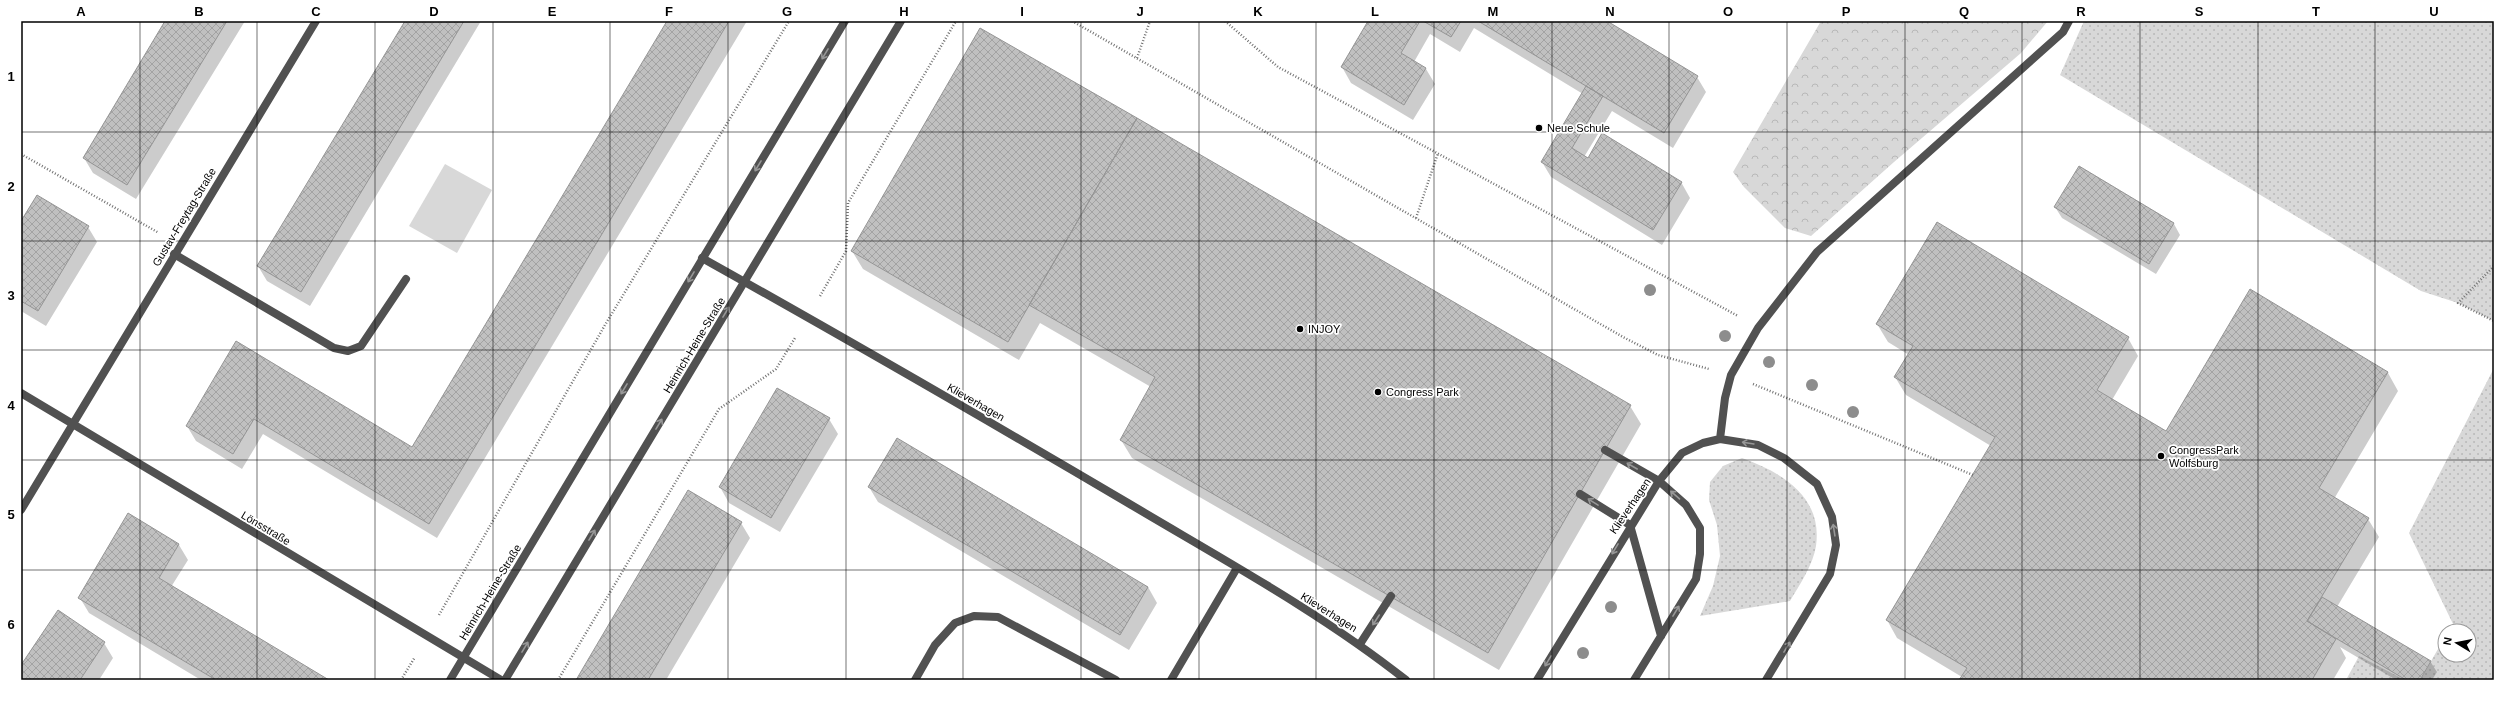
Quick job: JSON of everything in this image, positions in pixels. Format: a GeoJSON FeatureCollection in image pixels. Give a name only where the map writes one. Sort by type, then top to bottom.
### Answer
{"type":"FeatureCollection","features":[{"type":"Feature","properties":{"kind":"street","name":"Gustav-Freytag-Straße"},"geometry":{"type":"LineString","coordinates":[[21,510],[180,244],[316,21]]}},
{"type":"Feature","properties":{"kind":"street","name":"Heinrich-Heine-Straße"},"geometry":{"type":"LineString","coordinates":[[450,680],[845,21]]}},
{"type":"Feature","properties":{"kind":"street","name":"Heinrich-Heine-Straße"},"geometry":{"type":"LineString","coordinates":[[505,680],[901,21]]}},
{"type":"Feature","properties":{"kind":"street"},"geometry":{"type":"LineString","coordinates":[[1720,439],[1725,398],[1731,375],[1758,328],[1817,252],[2063,32],[2069,21]]}},
{"type":"Feature","properties":{"kind":"street"},"geometry":{"type":"LineString","coordinates":[[174,254],[334,348],[348,351],[361,346],[406,279]]}},
{"type":"Feature","properties":{"kind":"street","name":"Klieverhagen"},"geometry":{"type":"LineString","coordinates":[[702,258],[977,414],[1237,568],[1360,644],[1406,680]]}},
{"type":"Feature","properties":{"kind":"street","name":"Lönsstraße"},"geometry":{"type":"LineString","coordinates":[[21,393],[71,425],[501,680]]}},
{"type":"Feature","properties":{"kind":"street"},"geometry":{"type":"LineString","coordinates":[[1605,450],[1659,481],[1682,453],[1702,443],[1720,439],[1758,445],[1784,458],[1817,484],[1832,517],[1836,545],[1830,574],[1766,680]]}},
{"type":"Feature","properties":{"kind":"street","name":"Klieverhagen"},"geometry":{"type":"LineString","coordinates":[[1537,680],[1630,525],[1659,481],[1686,505],[1700,528],[1700,554],[1696,579],[1634,680]]}},
{"type":"Feature","properties":{"kind":"street"},"geometry":{"type":"LineString","coordinates":[[1580,494],[1630,525],[1661,636]]}},
{"type":"Feature","properties":{"kind":"street"},"geometry":{"type":"LineString","coordinates":[[1170,680],[1237,568]]}},
{"type":"Feature","properties":{"kind":"street"},"geometry":{"type":"LineString","coordinates":[[1360,644],[1391,596]]}},
{"type":"Feature","properties":{"kind":"street"},"geometry":{"type":"LineString","coordinates":[[914,680],[935,645],[955,623],[974,616],[998,618],[1116,680]]}},
{"type":"Feature","properties":{"kind":"path"},"geometry":{"type":"LineString","coordinates":[[401,680],[605,325],[789,21]]}},
{"type":"Feature","properties":{"kind":"path"},"geometry":{"type":"LineString","coordinates":[[558,680],[719,409],[776,369],[807,318],[846,251],[848,203],[956,21]]}},
{"type":"Feature","properties":{"kind":"path"},"geometry":{"type":"LineString","coordinates":[[1072,21],[1658,355],[1731,375],[1973,475]]}},
{"type":"Feature","properties":{"kind":"path"},"geometry":{"type":"LineString","coordinates":[[1137,58],[1150,21]]}},
{"type":"Feature","properties":{"kind":"path"},"geometry":{"type":"LineString","coordinates":[[1225,21],[1278,67],[1758,328]]}},
{"type":"Feature","properties":{"kind":"path"},"geometry":{"type":"LineString","coordinates":[[1416,218],[1438,153]]}},
{"type":"Feature","properties":{"kind":"path"},"geometry":{"type":"LineString","coordinates":[[21,154],[180,244]]}},
{"type":"Feature","properties":{"kind":"path"},"geometry":{"type":"LineString","coordinates":[[2494,266],[2458,303],[2494,322]]}},
{"type":"Feature","properties":{"kind":"green space"},"geometry":{"type":"Polygon","coordinates":[[[1821,21],[2048,21],[2021,53],[1894,162],[1811,236],[1785,228],[1744,187],[1733,172],[1821,21]]]}},
{"type":"Feature","properties":{"kind":"green space"},"geometry":{"type":"Polygon","coordinates":[[[2084,21],[2494,21],[2494,321],[2458,303],[2421,291],[2060,75],[2084,21]]]}},
{"type":"Feature","properties":{"kind":"green space"},"geometry":{"type":"Polygon","coordinates":[[[445,164],[492,190],[457,253],[409,226],[445,164]]]}},
{"type":"Feature","properties":{"kind":"green space"},"geometry":{"type":"Polygon","coordinates":[[[2494,368],[2494,680],[2420,680],[2437,651],[2437,663],[2477,663],[2477,623],[2453,623],[2409,533],[2494,368]]]}},
{"type":"Feature","properties":{"kind":"green space"},"geometry":{"type":"Polygon","coordinates":[[[1742,458],[1771,471],[1796,488],[1806,500],[1813,513],[1816,528],[1816,546],[1806,574],[1790,601],[1700,616],[1713,586],[1720,556],[1717,525],[1709,500],[1710,482],[1723,466],[1742,458]]]}},
{"type":"Feature","properties":{"kind":"green space"},"geometry":{"type":"Polygon","coordinates":[[[2359,656],[2405,680],[2346,680],[2359,656]]]}},
{"type":"Feature","properties":{"kind":"building"},"geometry":{"type":"Polygon","coordinates":[[[165,21],[227,21],[127,185],[83,158],[165,21]]]}},
{"type":"Feature","properties":{"kind":"building"},"geometry":{"type":"Polygon","coordinates":[[[405,21],[464,21],[301,292],[257,266],[405,21]]]}},
{"type":"Feature","properties":{"kind":"building"},"geometry":{"type":"Polygon","coordinates":[[[667,21],[729,21],[429,524],[254,419],[233,454],[186,426],[236,341],[412,447],[667,21]]]}},
{"type":"Feature","properties":{"kind":"building"},"geometry":{"type":"Polygon","coordinates":[[[1368,21],[1420,21],[1401,53],[1426,68],[1404,105],[1341,67],[1368,21]]]}},
{"type":"Feature","properties":{"kind":"building"},"geometry":{"type":"Polygon","coordinates":[[[1423,21],[1461,21],[1451,37],[1423,21]]]}},
{"type":"Feature","properties":{"kind":"building"},"geometry":{"type":"Polygon","coordinates":[[[1478,21],[1607,21],[1698,76],[1664,133],[1478,21]]]}},
{"type":"Feature","properties":{"kind":"building"},"geometry":{"type":"Polygon","coordinates":[[[980,28],[1137,118],[1008,342],[851,251],[980,28]]]}},
{"type":"Feature","properties":{"kind":"building"},"geometry":{"type":"Polygon","coordinates":[[[1586,86],[1603,96],[1572,148],[1588,158],[1602,133],[1682,182],[1653,230],[1541,162],[1586,86]]]}},
{"type":"Feature","properties":{"kind":"building","name":"Congress Park"},"geometry":{"type":"Polygon","coordinates":[[[1137,118],[1631,405],[1488,653],[1120,440],[1155,377],[1029,305],[1137,118]]]}},
{"type":"Feature","properties":{"kind":"building"},"geometry":{"type":"Polygon","coordinates":[[[2079,166],[2174,223],[2149,264],[2054,207],[2079,166]]]}},
{"type":"Feature","properties":{"kind":"building"},"geometry":{"type":"Polygon","coordinates":[[[37,195],[89,226],[38,311],[21,301],[21,221],[37,195]]]}},
{"type":"Feature","properties":{"kind":"building","name":"CongressPark Wolfsburg"},"geometry":{"type":"Polygon","coordinates":[[[1937,222],[2129,337],[2097,390],[2166,431],[2250,289],[2388,372],[2319,488],[2369,518],[2307,621],[2336,639],[2312,680],[1959,680],[1967,668],[1886,620],[1995,437],[1894,377],[1913,346],[1876,324],[1937,222]]]}},
{"type":"Feature","properties":{"kind":"building"},"geometry":{"type":"Polygon","coordinates":[[[777,388],[830,418],[771,518],[719,487],[777,388]]]}},
{"type":"Feature","properties":{"kind":"building"},"geometry":{"type":"Polygon","coordinates":[[[897,438],[1148,587],[1120,635],[868,487],[897,438]]]}},
{"type":"Feature","properties":{"kind":"building"},"geometry":{"type":"Polygon","coordinates":[[[688,490],[742,522],[648,680],[576,680],[688,490]]]}},
{"type":"Feature","properties":{"kind":"building"},"geometry":{"type":"Polygon","coordinates":[[[128,513],[179,544],[159,578],[329,680],[216,680],[78,598],[128,513]]]}},
{"type":"Feature","properties":{"kind":"building"},"geometry":{"type":"Polygon","coordinates":[[[2322,597],[2431,661],[2420,680],[2406,680],[2307,621],[2322,597]]]}},
{"type":"Feature","properties":{"kind":"building"},"geometry":{"type":"Polygon","coordinates":[[[58,610],[105,642],[80,680],[21,680],[21,665],[58,610]]]}},
{"type":"Feature","properties":{"kind":"place","name":"Neue Schule"},"geometry":{"type":"Point","coordinates":[1539,128]}},
{"type":"Feature","properties":{"kind":"place","name":"INJOY"},"geometry":{"type":"Point","coordinates":[1300,329]}},
{"type":"Feature","properties":{"kind":"place","name":"Congress Park"},"geometry":{"type":"Point","coordinates":[1378,392]}},
{"type":"Feature","properties":{"kind":"place","name":"CongressPark Wolfsburg"},"geometry":{"type":"Point","coordinates":[2161,456]}}]}
